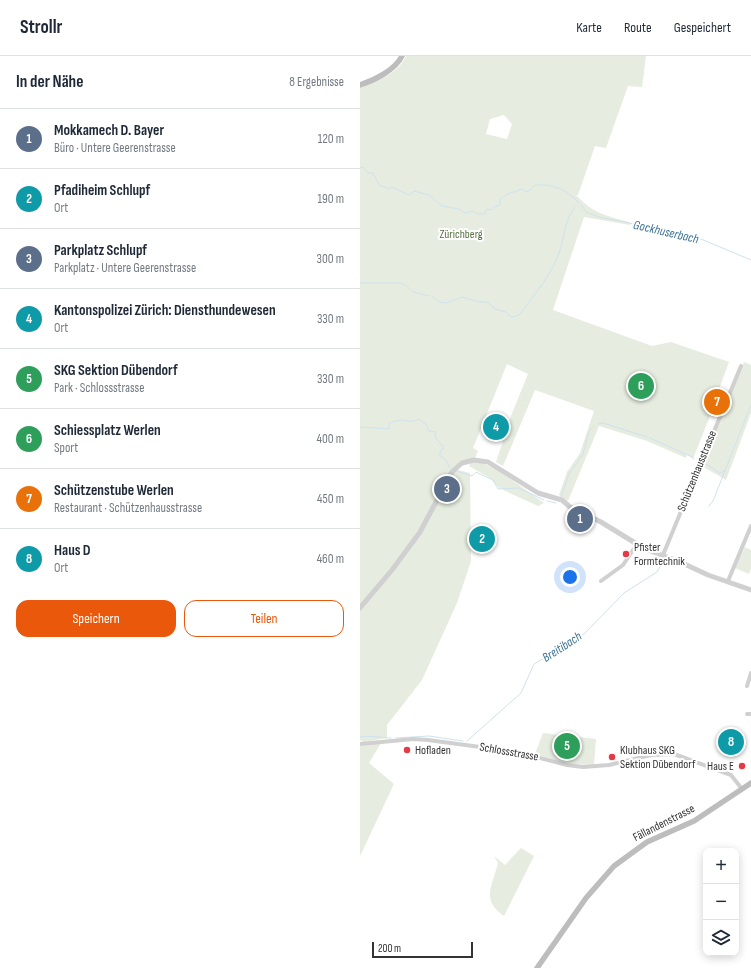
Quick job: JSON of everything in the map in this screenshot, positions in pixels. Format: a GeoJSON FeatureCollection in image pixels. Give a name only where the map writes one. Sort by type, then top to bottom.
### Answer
{"type":"FeatureCollection","features":[{"type":"Feature","properties":{"kind":"main road"},"geometry":{"type":"LineString","coordinates":[[360,85],[375,79],[394,66],[402,56]]}},
{"type":"Feature","properties":{"kind":"main road","name":"Fällandenstrasse"},"geometry":{"type":"LineString","coordinates":[[537,968],[586,898],[614,866],[647,842],[694,821],[751,783]]}},
{"type":"Feature","properties":{"kind":"street","name":"Schützenhausstrasse"},"geometry":{"type":"LineString","coordinates":[[663,555],[741,366]]}},
{"type":"Feature","properties":{"kind":"street"},"geometry":{"type":"LineString","coordinates":[[360,608],[392,570],[417,536],[452,472],[458,466],[467,461],[478,460],[488,462],[538,493],[562,500],[570,507],[602,522],[637,544],[701,572],[751,590]]}},
{"type":"Feature","properties":{"kind":"street"},"geometry":{"type":"LineString","coordinates":[[728,581],[751,526]]}},
{"type":"Feature","properties":{"kind":"street"},"geometry":{"type":"LineString","coordinates":[[601,581],[623,565],[637,544]]}},
{"type":"Feature","properties":{"kind":"street"},"geometry":{"type":"LineString","coordinates":[[747,686],[751,673]]}},
{"type":"Feature","properties":{"kind":"street","name":"Schlossstrasse"},"geometry":{"type":"LineString","coordinates":[[360,744],[413,739],[428,740],[518,752],[567,765],[583,767],[609,765],[662,754],[674,754],[731,775],[742,789]]}},
{"type":"Feature","properties":{"kind":"green space","name":"Zürichberg"},"geometry":{"type":"Polygon","coordinates":[[[406,56],[646,56],[642,87],[628,86],[606,148],[595,146],[578,195],[576,195],[601,214],[631,223],[630,225],[584,217],[553,310],[652,346],[671,342],[729,362],[715,400],[712,404],[717,405],[714,417],[710,416],[694,456],[694,460],[687,454],[686,458],[647,441],[599,426],[568,501],[559,495],[567,472],[580,453],[594,411],[535,390],[503,466],[496,462],[511,416],[528,374],[507,364],[473,448],[478,451],[474,460],[497,469],[544,503],[538,506],[499,488],[490,478],[469,466],[471,462],[462,465],[458,470],[470,473],[471,561],[457,603],[422,680],[387,725],[387,738],[364,742],[360,740],[360,87],[386,76],[398,68],[406,56]],[[504,115],[490,119],[486,134],[507,139],[512,124],[504,115]]]}},
{"type":"Feature","properties":{"kind":"green space"},"geometry":{"type":"Polygon","coordinates":[[[745,362],[751,365],[751,413],[726,480],[700,465],[741,366],[745,362]]]}},
{"type":"Feature","properties":{"kind":"green space"},"geometry":{"type":"Polygon","coordinates":[[[745,547],[751,550],[751,568],[749,574],[735,568],[745,547]]]}},
{"type":"Feature","properties":{"kind":"green space"},"geometry":{"type":"Polygon","coordinates":[[[543,733],[596,739],[594,765],[570,764],[535,754],[543,733]]]}},
{"type":"Feature","properties":{"kind":"green space"},"geometry":{"type":"Polygon","coordinates":[[[381,743],[369,763],[394,784],[360,856],[360,746],[381,743]]]}},
{"type":"Feature","properties":{"kind":"green space"},"geometry":{"type":"Polygon","coordinates":[[[521,848],[534,856],[504,916],[492,904],[490,898],[491,885],[498,863],[494,856],[505,865],[521,848]]]}},
{"type":"Feature","properties":{"kind":"waterway","name":"Gockhuserbach"},"geometry":{"type":"LineString","coordinates":[[360,168],[363,167],[368,173],[373,173],[380,186],[388,189],[392,187],[409,195],[414,191],[429,195],[442,206],[459,209],[465,213],[473,211],[477,214],[485,214],[487,209],[491,210],[500,205],[500,199],[511,192],[521,189],[527,192],[535,185],[548,185],[559,188],[579,203]]}},
{"type":"Feature","properties":{"kind":"waterway","name":"Gockhuserbach"},"geometry":{"type":"LineString","coordinates":[[582,206],[586,212],[599,217],[626,222],[661,232]]}},
{"type":"Feature","properties":{"kind":"waterway"},"geometry":{"type":"LineString","coordinates":[[433,297],[440,302],[446,303],[462,297],[479,302],[487,302],[495,309],[506,312],[510,316],[514,317],[520,314],[550,272],[558,256],[569,217],[575,207]]}},
{"type":"Feature","properties":{"kind":"waterway","name":"Gockhuserbach"},"geometry":{"type":"LineString","coordinates":[[666,233],[701,239],[751,260]]}},
{"type":"Feature","properties":{"kind":"waterway"},"geometry":{"type":"LineString","coordinates":[[360,283],[401,283],[413,292],[429,296]]}},
{"type":"Feature","properties":{"kind":"waterway","name":"Breitibach"},"geometry":{"type":"LineString","coordinates":[[709,506],[713,501],[751,405]]}},
{"type":"Feature","properties":{"kind":"waterway"},"geometry":{"type":"LineString","coordinates":[[360,427],[389,429],[389,423],[400,420],[412,421],[419,419],[426,424],[429,431],[436,432],[435,437],[444,448],[440,451],[440,456],[446,460],[450,468]]}},
{"type":"Feature","properties":{"kind":"waterway"},"geometry":{"type":"LineString","coordinates":[[598,424],[603,423],[647,437]]}},
{"type":"Feature","properties":{"kind":"waterway"},"geometry":{"type":"LineString","coordinates":[[561,497],[569,474],[583,454],[589,431],[594,426]]}},
{"type":"Feature","properties":{"kind":"waterway"},"geometry":{"type":"LineString","coordinates":[[650,438],[692,457]]}},
{"type":"Feature","properties":{"kind":"waterway"},"geometry":{"type":"LineString","coordinates":[[704,463],[720,473],[725,471]]}},
{"type":"Feature","properties":{"kind":"waterway"},"geometry":{"type":"LineString","coordinates":[[456,471],[472,476],[476,472],[493,480],[498,489],[519,488],[544,500]]}},
{"type":"Feature","properties":{"kind":"waterway"},"geometry":{"type":"LineString","coordinates":[[547,501],[556,503]]}},
{"type":"Feature","properties":{"kind":"waterway","name":"Breitibach"},"geometry":{"type":"LineString","coordinates":[[467,741],[521,693],[534,664],[584,634],[624,593],[657,572],[664,559]]}},
{"type":"Feature","properties":{"kind":"waterway"},"geometry":{"type":"LineString","coordinates":[[360,737],[372,736],[391,738]]}},
{"type":"Feature","properties":{"kind":"waterway","name":"Breitibach"},"geometry":{"type":"LineString","coordinates":[[396,738],[429,736],[463,741]]}},
{"type":"Feature","properties":{"kind":"place","name":"Schiessplatz Werlen"},"geometry":{"type":"Point","coordinates":[641,386]}},
{"type":"Feature","properties":{"kind":"place","name":"Schützenstube Werlen"},"geometry":{"type":"Point","coordinates":[717,402]}},
{"type":"Feature","properties":{"kind":"place","name":"Kantonspolizei Zürich: Diensthundewesen"},"geometry":{"type":"Point","coordinates":[496,427]}},
{"type":"Feature","properties":{"kind":"place","name":"Parkplatz Schlupf"},"geometry":{"type":"Point","coordinates":[447,489]}},
{"type":"Feature","properties":{"kind":"place","name":"Mokkamech D. Bayer"},"geometry":{"type":"Point","coordinates":[580,519]}},
{"type":"Feature","properties":{"kind":"place","name":"Pfadiheim Schlupf"},"geometry":{"type":"Point","coordinates":[482,539]}},
{"type":"Feature","properties":{"kind":"place","name":"Pfister Formtechnik"},"geometry":{"type":"Point","coordinates":[626,554]}},
{"type":"Feature","properties":{"kind":"place","name":"Haus D"},"geometry":{"type":"Point","coordinates":[731,742]}},
{"type":"Feature","properties":{"kind":"place","name":"SKG Sektion Dübendorf"},"geometry":{"type":"Point","coordinates":[567,746]}},
{"type":"Feature","properties":{"kind":"place","name":"Hofladen"},"geometry":{"type":"Point","coordinates":[407,750]}},
{"type":"Feature","properties":{"kind":"place","name":"Klubhaus SKG Sektion Dübendorf"},"geometry":{"type":"Point","coordinates":[612,757]}},
{"type":"Feature","properties":{"kind":"place","name":"Haus E"},"geometry":{"type":"Point","coordinates":[742,766]}}]}
